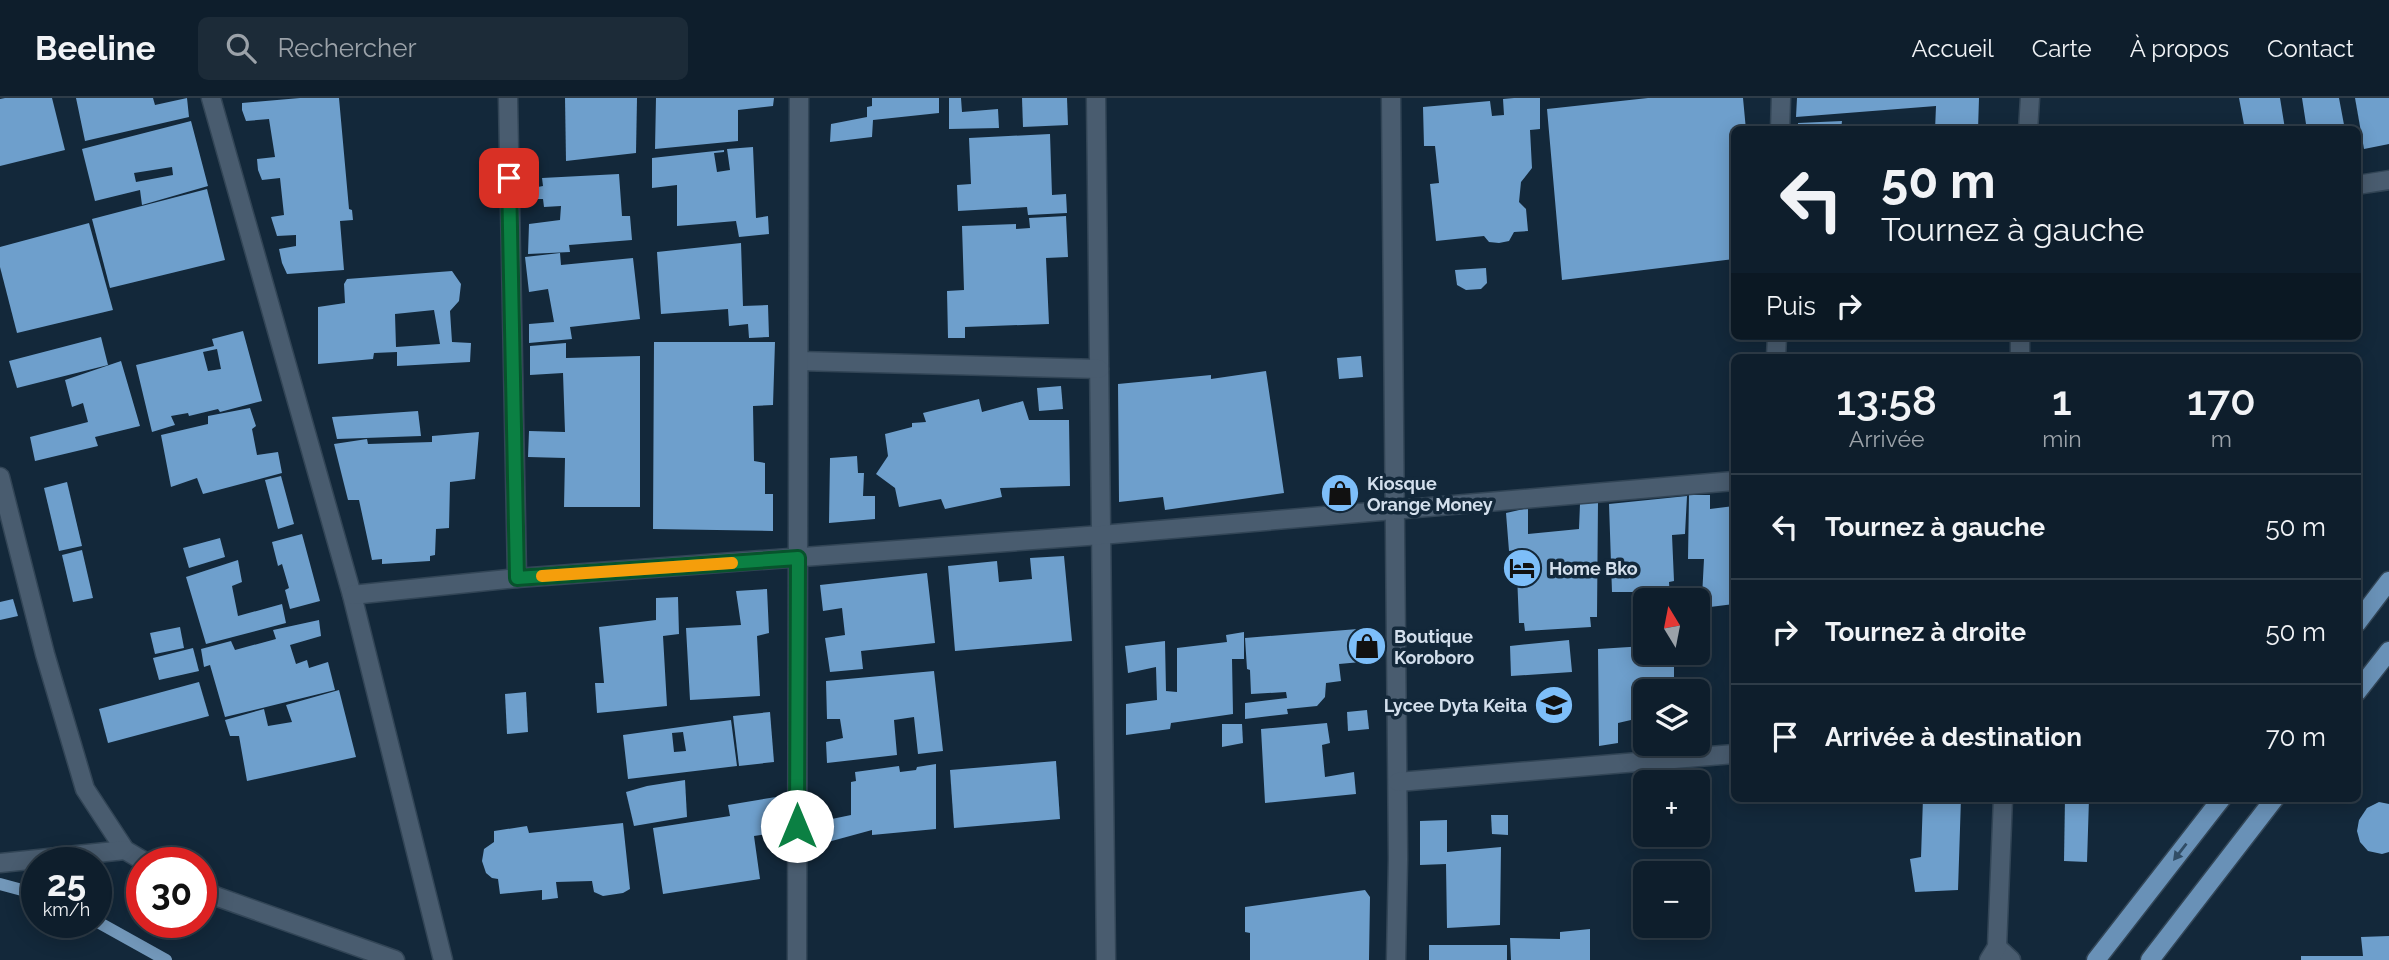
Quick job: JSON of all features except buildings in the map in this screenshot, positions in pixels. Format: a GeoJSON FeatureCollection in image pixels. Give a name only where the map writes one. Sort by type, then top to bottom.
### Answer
{"type":"FeatureCollection","features":[{"type":"Feature","properties":{"kind":"main road"},"geometry":{"type":"LineString","coordinates":[[2361,617],[2389,582]]}},
{"type":"Feature","properties":{"kind":"main road"},"geometry":{"type":"LineString","coordinates":[[2361,687],[2389,651]]}},
{"type":"Feature","properties":{"kind":"main road"},"geometry":{"type":"LineString","coordinates":[[2096,960],[2218,802]]}},
{"type":"Feature","properties":{"kind":"main road"},"geometry":{"type":"LineString","coordinates":[[2150,960],[2272,802]]}},
{"type":"Feature","properties":{"kind":"street"},"geometry":{"type":"LineString","coordinates":[[211,98],[352,595],[443,960]]}},
{"type":"Feature","properties":{"kind":"street"},"geometry":{"type":"LineString","coordinates":[[508,98],[517,578]]}},
{"type":"Feature","properties":{"kind":"street"},"geometry":{"type":"LineString","coordinates":[[797,960],[799,98]]}},
{"type":"Feature","properties":{"kind":"street"},"geometry":{"type":"LineString","coordinates":[[1096,98],[1106,960]]}},
{"type":"Feature","properties":{"kind":"street"},"geometry":{"type":"LineString","coordinates":[[1391,98],[1398,782],[1396,960]]}},
{"type":"Feature","properties":{"kind":"street"},"geometry":{"type":"LineString","coordinates":[[1780,126],[1781,98]]}},
{"type":"Feature","properties":{"kind":"street"},"geometry":{"type":"LineString","coordinates":[[2028,126],[2029,98]]}},
{"type":"Feature","properties":{"kind":"street"},"geometry":{"type":"LineString","coordinates":[[2361,184],[2389,180]]}},
{"type":"Feature","properties":{"kind":"street"},"geometry":{"type":"LineString","coordinates":[[799,360],[1099,369]]}},
{"type":"Feature","properties":{"kind":"street"},"geometry":{"type":"LineString","coordinates":[[0,477],[45,654],[85,789],[125,850],[0,863]]}},
{"type":"Feature","properties":{"kind":"street"},"geometry":{"type":"LineString","coordinates":[[352,595],[517,578],[1101,535],[1731,481]]}},
{"type":"Feature","properties":{"kind":"street"},"geometry":{"type":"LineString","coordinates":[[1398,782],[1731,754]]}},
{"type":"Feature","properties":{"kind":"street"},"geometry":{"type":"LineString","coordinates":[[2003,802],[1993,953],[2011,960]]}},
{"type":"Feature","properties":{"kind":"street"},"geometry":{"type":"LineString","coordinates":[[217,897],[395,960]]}},
{"type":"Feature","properties":{"kind":"waterway"},"geometry":{"type":"LineString","coordinates":[[0,884],[21,890]]}},
{"type":"Feature","properties":{"kind":"waterway"},"geometry":{"type":"LineString","coordinates":[[112,930],[166,960]]}},
{"type":"Feature","properties":{"kind":"slow traffic"},"geometry":{"type":"LineString","coordinates":[[542,576],[732,563]]}},
{"type":"Feature","properties":{"kind":"place","name":"Kiosque Orange Money"},"geometry":{"type":"Point","coordinates":[1340,493]}},
{"type":"Feature","properties":{"kind":"place","name":"Home Bko"},"geometry":{"type":"Point","coordinates":[1522,568]}},
{"type":"Feature","properties":{"kind":"place","name":"Boutique Koroboro"},"geometry":{"type":"Point","coordinates":[1367,646]}},
{"type":"Feature","properties":{"kind":"place","name":"Lycee Dyta Keita"},"geometry":{"type":"Point","coordinates":[1554,705]}},
{"type":"Feature","properties":{"kind":"route"},"geometry":{"type":"LineString","coordinates":[[509,178],[517,578],[798,558],[797,826]]}}]}
